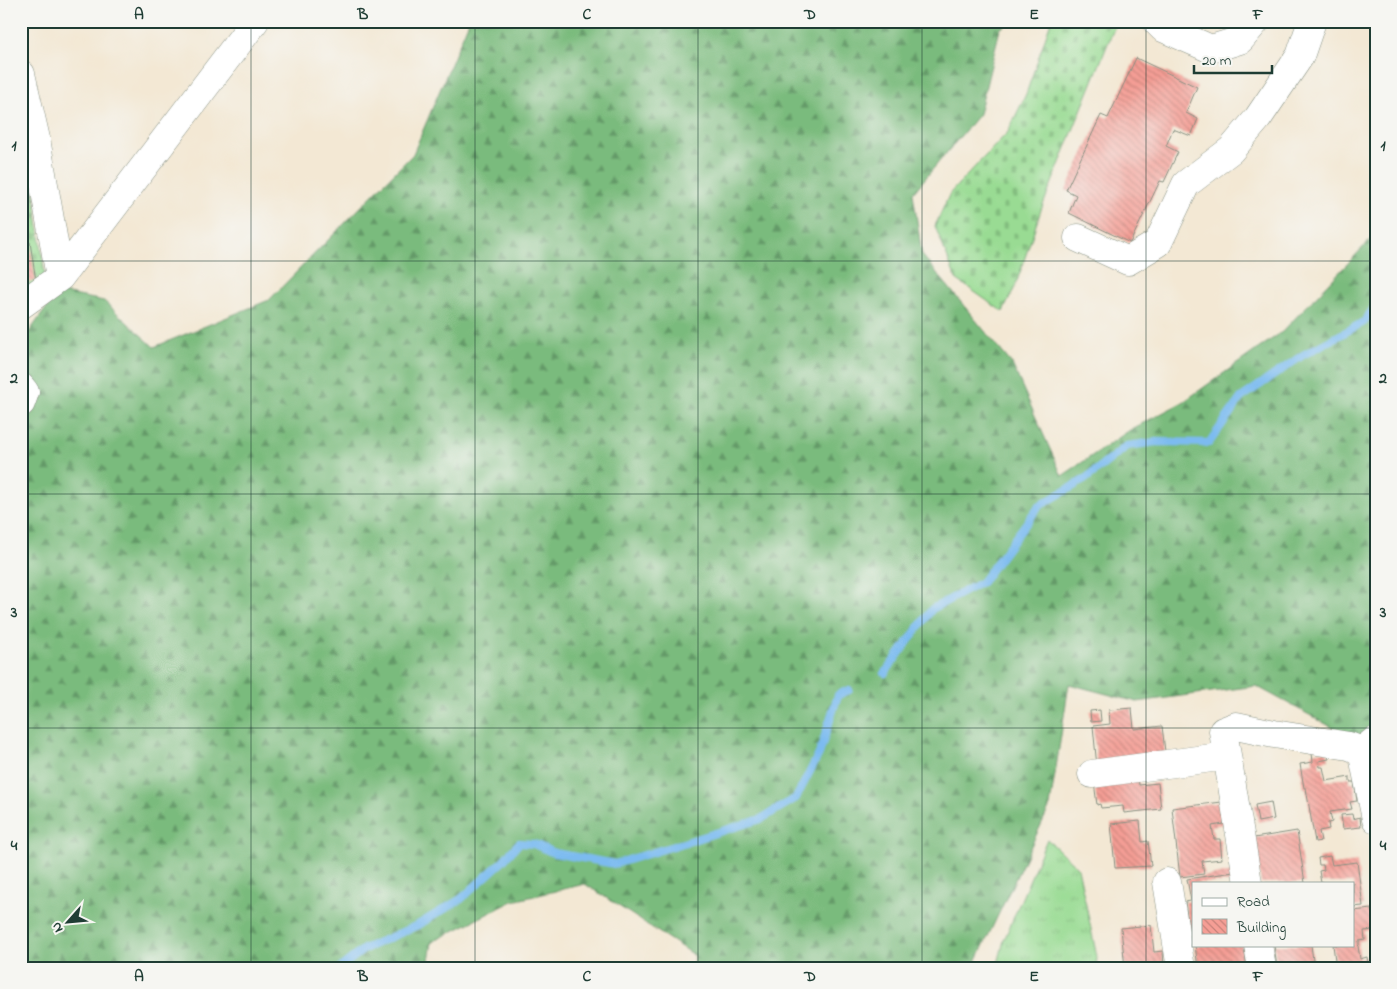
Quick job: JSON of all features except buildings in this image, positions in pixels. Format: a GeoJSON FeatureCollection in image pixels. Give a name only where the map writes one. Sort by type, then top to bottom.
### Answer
{"type":"FeatureCollection","features":[{"type":"Feature","properties":{"kind":"street"},"geometry":{"type":"LineString","coordinates":[[21,305],[60,277],[255,21]]}},
{"type":"Feature","properties":{"kind":"street"},"geometry":{"type":"LineString","coordinates":[[1156,21],[1163,28],[1211,49],[1240,40],[1256,21]]}},
{"type":"Feature","properties":{"kind":"street"},"geometry":{"type":"LineString","coordinates":[[1078,238],[1128,261],[1158,243],[1186,184],[1231,150],[1258,118],[1300,56],[1312,21]]}},
{"type":"Feature","properties":{"kind":"street"},"geometry":{"type":"LineString","coordinates":[[21,74],[36,139],[60,277]]}},
{"type":"Feature","properties":{"kind":"street"},"geometry":{"type":"LineString","coordinates":[[21,387],[25,392],[21,403]]}},
{"type":"Feature","properties":{"kind":"street"},"geometry":{"type":"LineString","coordinates":[[1248,882],[1225,743],[1236,726],[1349,746],[1369,746],[1376,819]]}},
{"type":"Feature","properties":{"kind":"street"},"geometry":{"type":"LineString","coordinates":[[1092,774],[1225,743]]}},
{"type":"Feature","properties":{"kind":"street"},"geometry":{"type":"LineString","coordinates":[[1167,882],[1181,968]]}},
{"type":"Feature","properties":{"kind":"street"},"geometry":{"type":"LineString","coordinates":[[1258,946],[1262,968]]}},
{"type":"Feature","properties":{"kind":"green space"},"geometry":{"type":"Polygon","coordinates":[[[469,21],[1010,21],[1000,29],[979,114],[913,193],[922,255],[1012,364],[1062,476],[1130,430],[1183,402],[1282,332],[1376,234],[1376,739],[1363,744],[1256,686],[1137,702],[1069,684],[1050,806],[973,968],[692,968],[695,956],[585,884],[513,901],[432,942],[428,968],[21,968],[21,343],[58,292],[104,301],[154,347],[269,300],[413,154],[469,21]]]}},
{"type":"Feature","properties":{"kind":"green space"},"geometry":{"type":"Polygon","coordinates":[[[1051,21],[1117,21],[1041,210],[1015,287],[1003,312],[956,279],[935,226],[950,193],[1008,132],[1026,94],[1051,21]]]}},
{"type":"Feature","properties":{"kind":"green space"},"geometry":{"type":"Polygon","coordinates":[[[21,113],[28,138],[46,286],[21,323],[21,113]]]}},
{"type":"Feature","properties":{"kind":"green space"},"geometry":{"type":"Polygon","coordinates":[[[1047,839],[1078,868],[1097,957],[1096,968],[997,968],[1004,940],[1047,839]]]}},
{"type":"Feature","properties":{"kind":"waterway"},"geometry":{"type":"LineString","coordinates":[[885,673],[932,609],[982,582],[1039,506],[1084,480],[1127,446],[1156,442],[1209,443],[1241,398],[1303,355],[1364,322],[1376,305]]}},
{"type":"Feature","properties":{"kind":"waterway"},"geometry":{"type":"LineString","coordinates":[[340,968],[364,949],[418,925],[461,899],[503,861],[519,843],[534,844],[554,853],[615,864],[761,819],[796,798],[819,754],[838,695],[849,690]]}}]}
